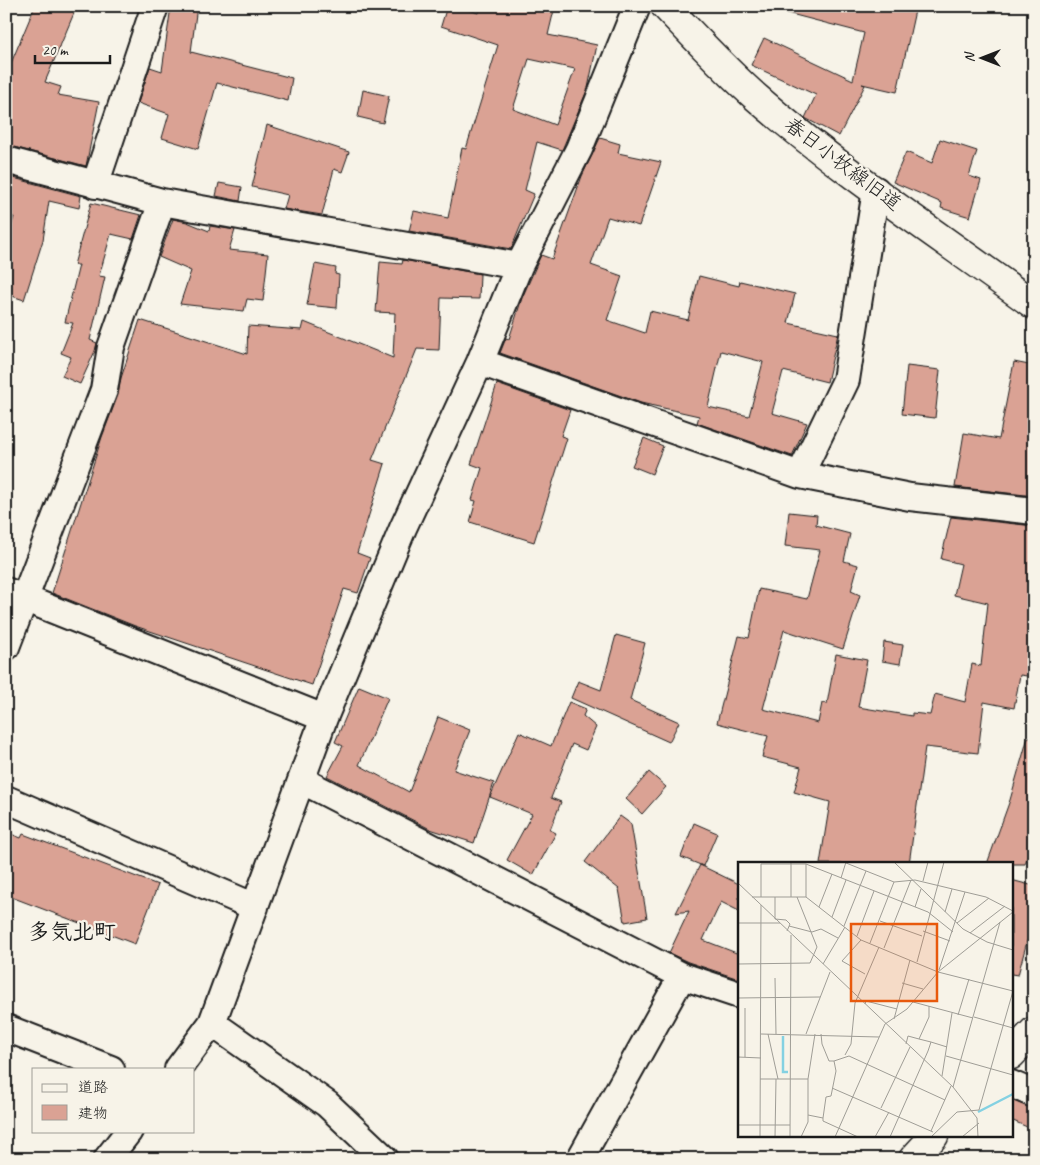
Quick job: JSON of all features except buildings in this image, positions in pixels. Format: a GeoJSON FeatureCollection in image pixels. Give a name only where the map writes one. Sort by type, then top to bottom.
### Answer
{"type":"FeatureCollection","features":[{"type":"Feature","properties":{"kind":"street"},"geometry":{"type":"LineString","coordinates":[[95,185],[155,6]]}},
{"type":"Feature","properties":{"kind":"street"},"geometry":{"type":"LineString","coordinates":[[179,1068],[212,1023],[303,781],[324,718],[403,528],[480,362],[519,266],[579,148],[637,6]]}},
{"type":"Feature","properties":{"kind":"street","name":"春日小牧線旧道"},"geometry":{"type":"LineString","coordinates":[[665,6],[708,52],[757,98],[876,190],[1034,305]]}},
{"type":"Feature","properties":{"kind":"street"},"geometry":{"type":"LineString","coordinates":[[6,160],[162,202],[519,266]]}},
{"type":"Feature","properties":{"kind":"street"},"geometry":{"type":"LineString","coordinates":[[800,475],[846,380],[876,190]]}},
{"type":"Feature","properties":{"kind":"street"},"geometry":{"type":"LineString","coordinates":[[6,647],[16,595],[104,390],[111,347],[162,202]]}},
{"type":"Feature","properties":{"kind":"street"},"geometry":{"type":"LineString","coordinates":[[480,362],[800,475],[910,497],[1034,511]]}},
{"type":"Feature","properties":{"kind":"street"},"geometry":{"type":"LineString","coordinates":[[16,595],[324,718]]}},
{"type":"Feature","properties":{"kind":"street"},"geometry":{"type":"LineString","coordinates":[[303,781],[682,976],[738,995]]}},
{"type":"Feature","properties":{"kind":"street"},"geometry":{"type":"LineString","coordinates":[[6,799],[256,907]]}},
{"type":"Feature","properties":{"kind":"street"},"geometry":{"type":"LineString","coordinates":[[580,1159],[682,976]]}},
{"type":"Feature","properties":{"kind":"street"},"geometry":{"type":"LineString","coordinates":[[212,1023],[327,1104],[385,1159]]}},
{"type":"Feature","properties":{"kind":"street"},"geometry":{"type":"LineString","coordinates":[[6,1028],[107,1068]]}},
{"type":"Feature","properties":{"kind":"street"},"geometry":{"type":"LineString","coordinates":[[1012,1054],[1034,1032]]}},
{"type":"Feature","properties":{"kind":"street"},"geometry":{"type":"LineString","coordinates":[[1012,1084],[1034,1094]]}},
{"type":"Feature","properties":{"kind":"street"},"geometry":{"type":"LineString","coordinates":[[107,1159],[128,1132]]}},
{"type":"Feature","properties":{"kind":"street"},"geometry":{"type":"LineString","coordinates":[[913,1159],[932,1138]]}},
{"type":"Feature","properties":{"kind":"district","name":"多気北町"},"geometry":{"type":"Point","coordinates":[72,932]}}]}
